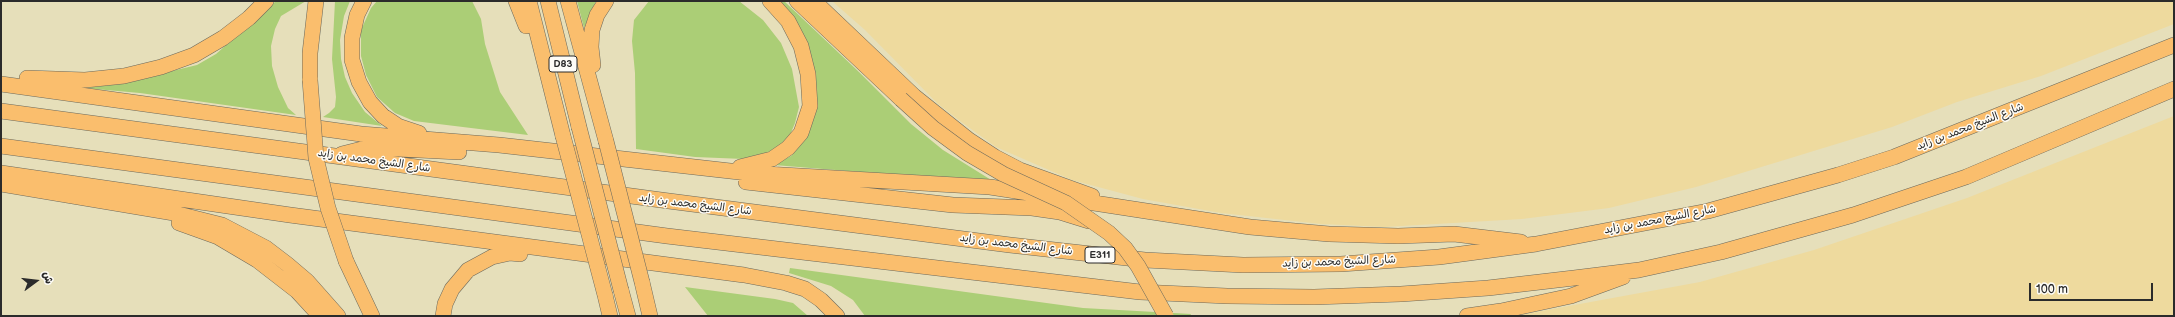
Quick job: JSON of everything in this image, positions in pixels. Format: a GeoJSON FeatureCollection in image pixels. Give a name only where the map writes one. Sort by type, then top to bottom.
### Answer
{"type":"FeatureCollection","features":[{"type":"Feature","properties":{"kind":"highway"},"geometry":{"type":"LineString","coordinates":[[1,74],[46,80],[85,80],[124,76],[161,67],[194,55],[223,38],[249,18],[266,1]]}},
{"type":"Feature","properties":{"kind":"highway"},"geometry":{"type":"LineString","coordinates":[[316,1],[311,40],[310,80],[311,113],[316,158],[328,208],[346,261],[372,316]]}},
{"type":"Feature","properties":{"kind":"highway"},"geometry":{"type":"LineString","coordinates":[[364,1],[354,26],[351,49],[352,60],[358,82],[376,109],[391,121],[414,132],[499,145]]}},
{"type":"Feature","properties":{"kind":"highway"},"geometry":{"type":"LineString","coordinates":[[516,1],[521,10],[536,56],[547,68]]}},
{"type":"Feature","properties":{"kind":"highway","name":"D83"},"geometry":{"type":"LineString","coordinates":[[529,1],[605,295]]}},
{"type":"Feature","properties":{"kind":"highway","name":"D83"},"geometry":{"type":"LineString","coordinates":[[548,1],[628,316]]}},
{"type":"Feature","properties":{"kind":"highway"},"geometry":{"type":"LineString","coordinates":[[568,1],[606,141],[650,316]]}},
{"type":"Feature","properties":{"kind":"highway"},"geometry":{"type":"LineString","coordinates":[[606,1],[594,22],[591,47],[604,114],[606,141]]}},
{"type":"Feature","properties":{"kind":"highway"},"geometry":{"type":"LineString","coordinates":[[710,169],[743,167],[772,159],[795,141],[805,124],[811,97],[805,60],[795,33],[770,1]]}},
{"type":"Feature","properties":{"kind":"highway"},"geometry":{"type":"LineString","coordinates":[[797,1],[901,100],[933,128],[967,153],[1003,174],[1066,203],[1117,240],[1132,257],[1166,316]]}},
{"type":"Feature","properties":{"kind":"highway"},"geometry":{"type":"LineString","coordinates":[[814,1],[914,96],[982,149],[1033,175],[1143,212]]}},
{"type":"Feature","properties":{"kind":"highway","name":"شارع الشيخ محمد بن زايد"},"geometry":{"type":"LineString","coordinates":[[1,111],[661,200],[1010,245],[1145,260],[1243,265],[1341,264],[1439,257],[1536,244],[1708,211],[1838,175],[1948,136],[2174,46]]}},
{"type":"Feature","properties":{"kind":"highway"},"geometry":{"type":"LineString","coordinates":[[1,84],[362,134],[499,145],[748,173],[990,188],[1250,227],[1329,234],[1398,236],[1454,234],[1502,238],[1536,244]]}},
{"type":"Feature","properties":{"kind":"highway"},"geometry":{"type":"LineString","coordinates":[[1,146],[667,236],[1140,292],[1306,297],[1401,294],[1488,288],[1639,270],[1721,252],[1917,194],[1966,177],[2174,89]]}},
{"type":"Feature","properties":{"kind":"highway"},"geometry":{"type":"LineString","coordinates":[[336,156],[362,149],[379,148],[519,156],[953,204],[1046,209],[1074,216],[1100,227]]}},
{"type":"Feature","properties":{"kind":"highway"},"geometry":{"type":"LineString","coordinates":[[1,173],[551,251],[744,275],[786,283],[813,294],[837,316]]}},
{"type":"Feature","properties":{"kind":"highway"},"geometry":{"type":"LineString","coordinates":[[1,184],[75,198],[114,202],[174,213],[222,225],[266,248],[287,264],[307,281],[338,316]]}},
{"type":"Feature","properties":{"kind":"highway"},"geometry":{"type":"LineString","coordinates":[[75,198],[102,206],[173,220],[218,237],[247,253],[277,275],[320,316]]}},
{"type":"Feature","properties":{"kind":"highway"},"geometry":{"type":"LineString","coordinates":[[443,316],[445,304],[452,289],[462,276],[476,265],[501,255],[537,254],[551,251]]}},
{"type":"Feature","properties":{"kind":"highway"},"geometry":{"type":"LineString","coordinates":[[1467,316],[1501,311],[1572,296],[1606,285],[1639,270]]}},
{"type":"Feature","properties":{"kind":"highway"},"geometry":{"type":"LineString","coordinates":[[362,294],[378,316]]}},
{"type":"Feature","properties":{"kind":"highway"},"geometry":{"type":"LineString","coordinates":[[603,316],[605,295]]}},
{"type":"Feature","properties":{"kind":"highway"},"geometry":{"type":"LineString","coordinates":[[605,295],[610,316]]}},
{"type":"Feature","properties":{"kind":"green space"},"geometry":{"type":"Polygon","coordinates":[[[276,1],[306,1],[281,16],[275,29],[271,46],[272,66],[278,87],[288,108],[296,115],[140,93],[84,88],[118,84],[197,65],[216,54],[276,1]]]}},
{"type":"Feature","properties":{"kind":"green space"},"geometry":{"type":"Polygon","coordinates":[[[335,1],[350,1],[344,16],[340,40],[341,59],[345,77],[352,93],[365,112],[382,126],[323,117],[335,107],[336,97],[332,59],[335,1]]]}},
{"type":"Feature","properties":{"kind":"green space"},"geometry":{"type":"Polygon","coordinates":[[[377,1],[472,1],[481,19],[485,44],[500,92],[528,135],[414,121],[395,113],[377,97],[366,75],[361,56],[361,30],[371,8],[377,1]]]}},
{"type":"Feature","properties":{"kind":"green space"},"geometry":{"type":"Polygon","coordinates":[[[577,1],[596,1],[584,28],[577,1]]]}},
{"type":"Feature","properties":{"kind":"green space"},"geometry":{"type":"Polygon","coordinates":[[[649,1],[739,1],[763,20],[781,43],[792,69],[799,107],[790,135],[778,147],[761,156],[744,159],[695,157],[636,149],[635,73],[632,41],[634,20],[649,1]]]}},
{"type":"Feature","properties":{"kind":"green space"},"geometry":{"type":"Polygon","coordinates":[[[779,1],[784,1],[911,124],[943,150],[996,183],[774,165],[791,156],[803,142],[816,99],[779,1]]]}},
{"type":"Feature","properties":{"kind":"green space"},"geometry":{"type":"Polygon","coordinates":[[[790,268],[1083,308],[1191,314],[1190,316],[865,316],[853,300],[831,286],[789,273],[790,268]]]}},
{"type":"Feature","properties":{"kind":"green space"},"geometry":{"type":"Polygon","coordinates":[[[685,287],[775,299],[793,303],[808,316],[708,316],[685,287]]]}},
{"type":"Feature","properties":{"kind":"sand"},"geometry":{"type":"Polygon","coordinates":[[[832,1],[2174,1],[2174,24],[2041,76],[1957,102],[1892,127],[1696,187],[1609,208],[1522,219],[1384,227],[1321,224],[1221,213],[1143,199],[1072,180],[996,147],[960,121],[938,104],[865,30],[832,1]]]}},
{"type":"Feature","properties":{"kind":"sand"},"geometry":{"type":"Polygon","coordinates":[[[2174,116],[2174,316],[1514,316],[1700,282],[1814,250],[1967,198],[2174,116]]]}}]}
